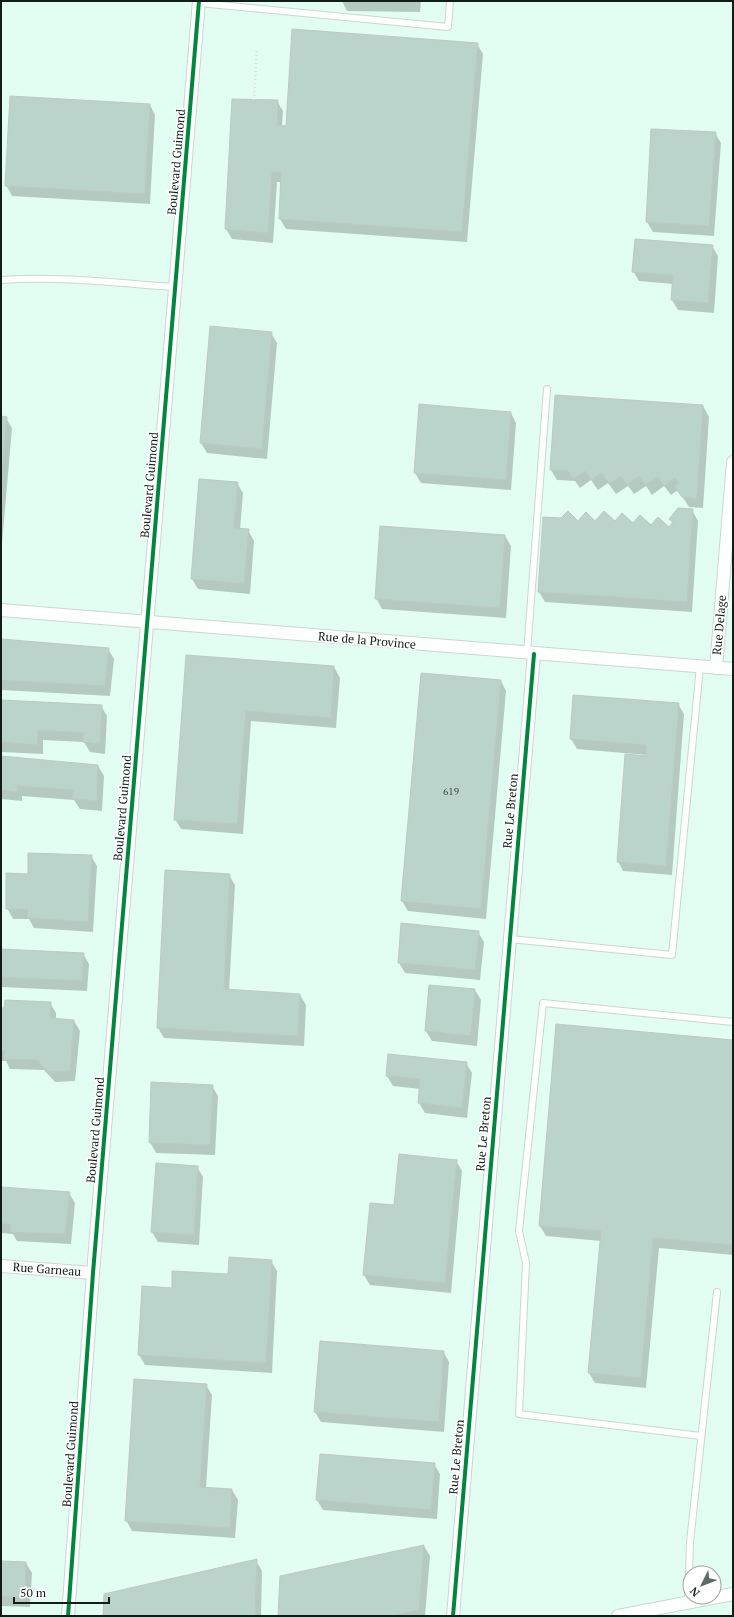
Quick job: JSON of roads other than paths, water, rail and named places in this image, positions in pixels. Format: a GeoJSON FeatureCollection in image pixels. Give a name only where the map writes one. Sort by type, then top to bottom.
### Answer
{"type":"FeatureCollection","features":[{"type":"Feature","properties":{"kind":"street","name":"Boulevard Guimond"},"geometry":{"type":"LineString","coordinates":[[68,1616],[93,1272],[199,2]]}},
{"type":"Feature","properties":{"kind":"street","name":"Rue Delage"},"geometry":{"type":"LineString","coordinates":[[716,668],[733,462]]}},
{"type":"Feature","properties":{"kind":"street","name":"Rue de la Province"},"geometry":{"type":"LineString","coordinates":[[1,610],[733,669]]}},
{"type":"Feature","properties":{"kind":"street","name":"Rue Le Breton"},"geometry":{"type":"LineString","coordinates":[[453,1616],[510,939],[530,653]]}},
{"type":"Feature","properties":{"kind":"street","name":"Rue Garneau"},"geometry":{"type":"LineString","coordinates":[[1,1266],[93,1272]]}},
{"type":"Feature","properties":{"kind":"street"},"geometry":{"type":"LineString","coordinates":[[722,1596],[733,1594]]}},
{"type":"Feature","properties":{"kind":"street"},"geometry":{"type":"LineString","coordinates":[[618,1616],[682,1604]]}},
{"type":"Feature","properties":{"kind":"lane"},"geometry":{"type":"LineString","coordinates":[[199,2],[448,27],[450,1]]}},
{"type":"Feature","properties":{"kind":"lane"},"geometry":{"type":"LineString","coordinates":[[1,280],[27,278],[77,280],[175,287]]}},
{"type":"Feature","properties":{"kind":"lane"},"geometry":{"type":"LineString","coordinates":[[530,653],[547,389]]}},
{"type":"Feature","properties":{"kind":"lane"},"geometry":{"type":"LineString","coordinates":[[510,939],[672,955],[700,666]]}},
{"type":"Feature","properties":{"kind":"lane"},"geometry":{"type":"LineString","coordinates":[[701,1436],[519,1414],[526,1263],[519,1231],[543,1003],[733,1022]]}},
{"type":"Feature","properties":{"kind":"lane"},"geometry":{"type":"LineString","coordinates":[[689,1565],[690,1542],[717,1292]]}}]}
